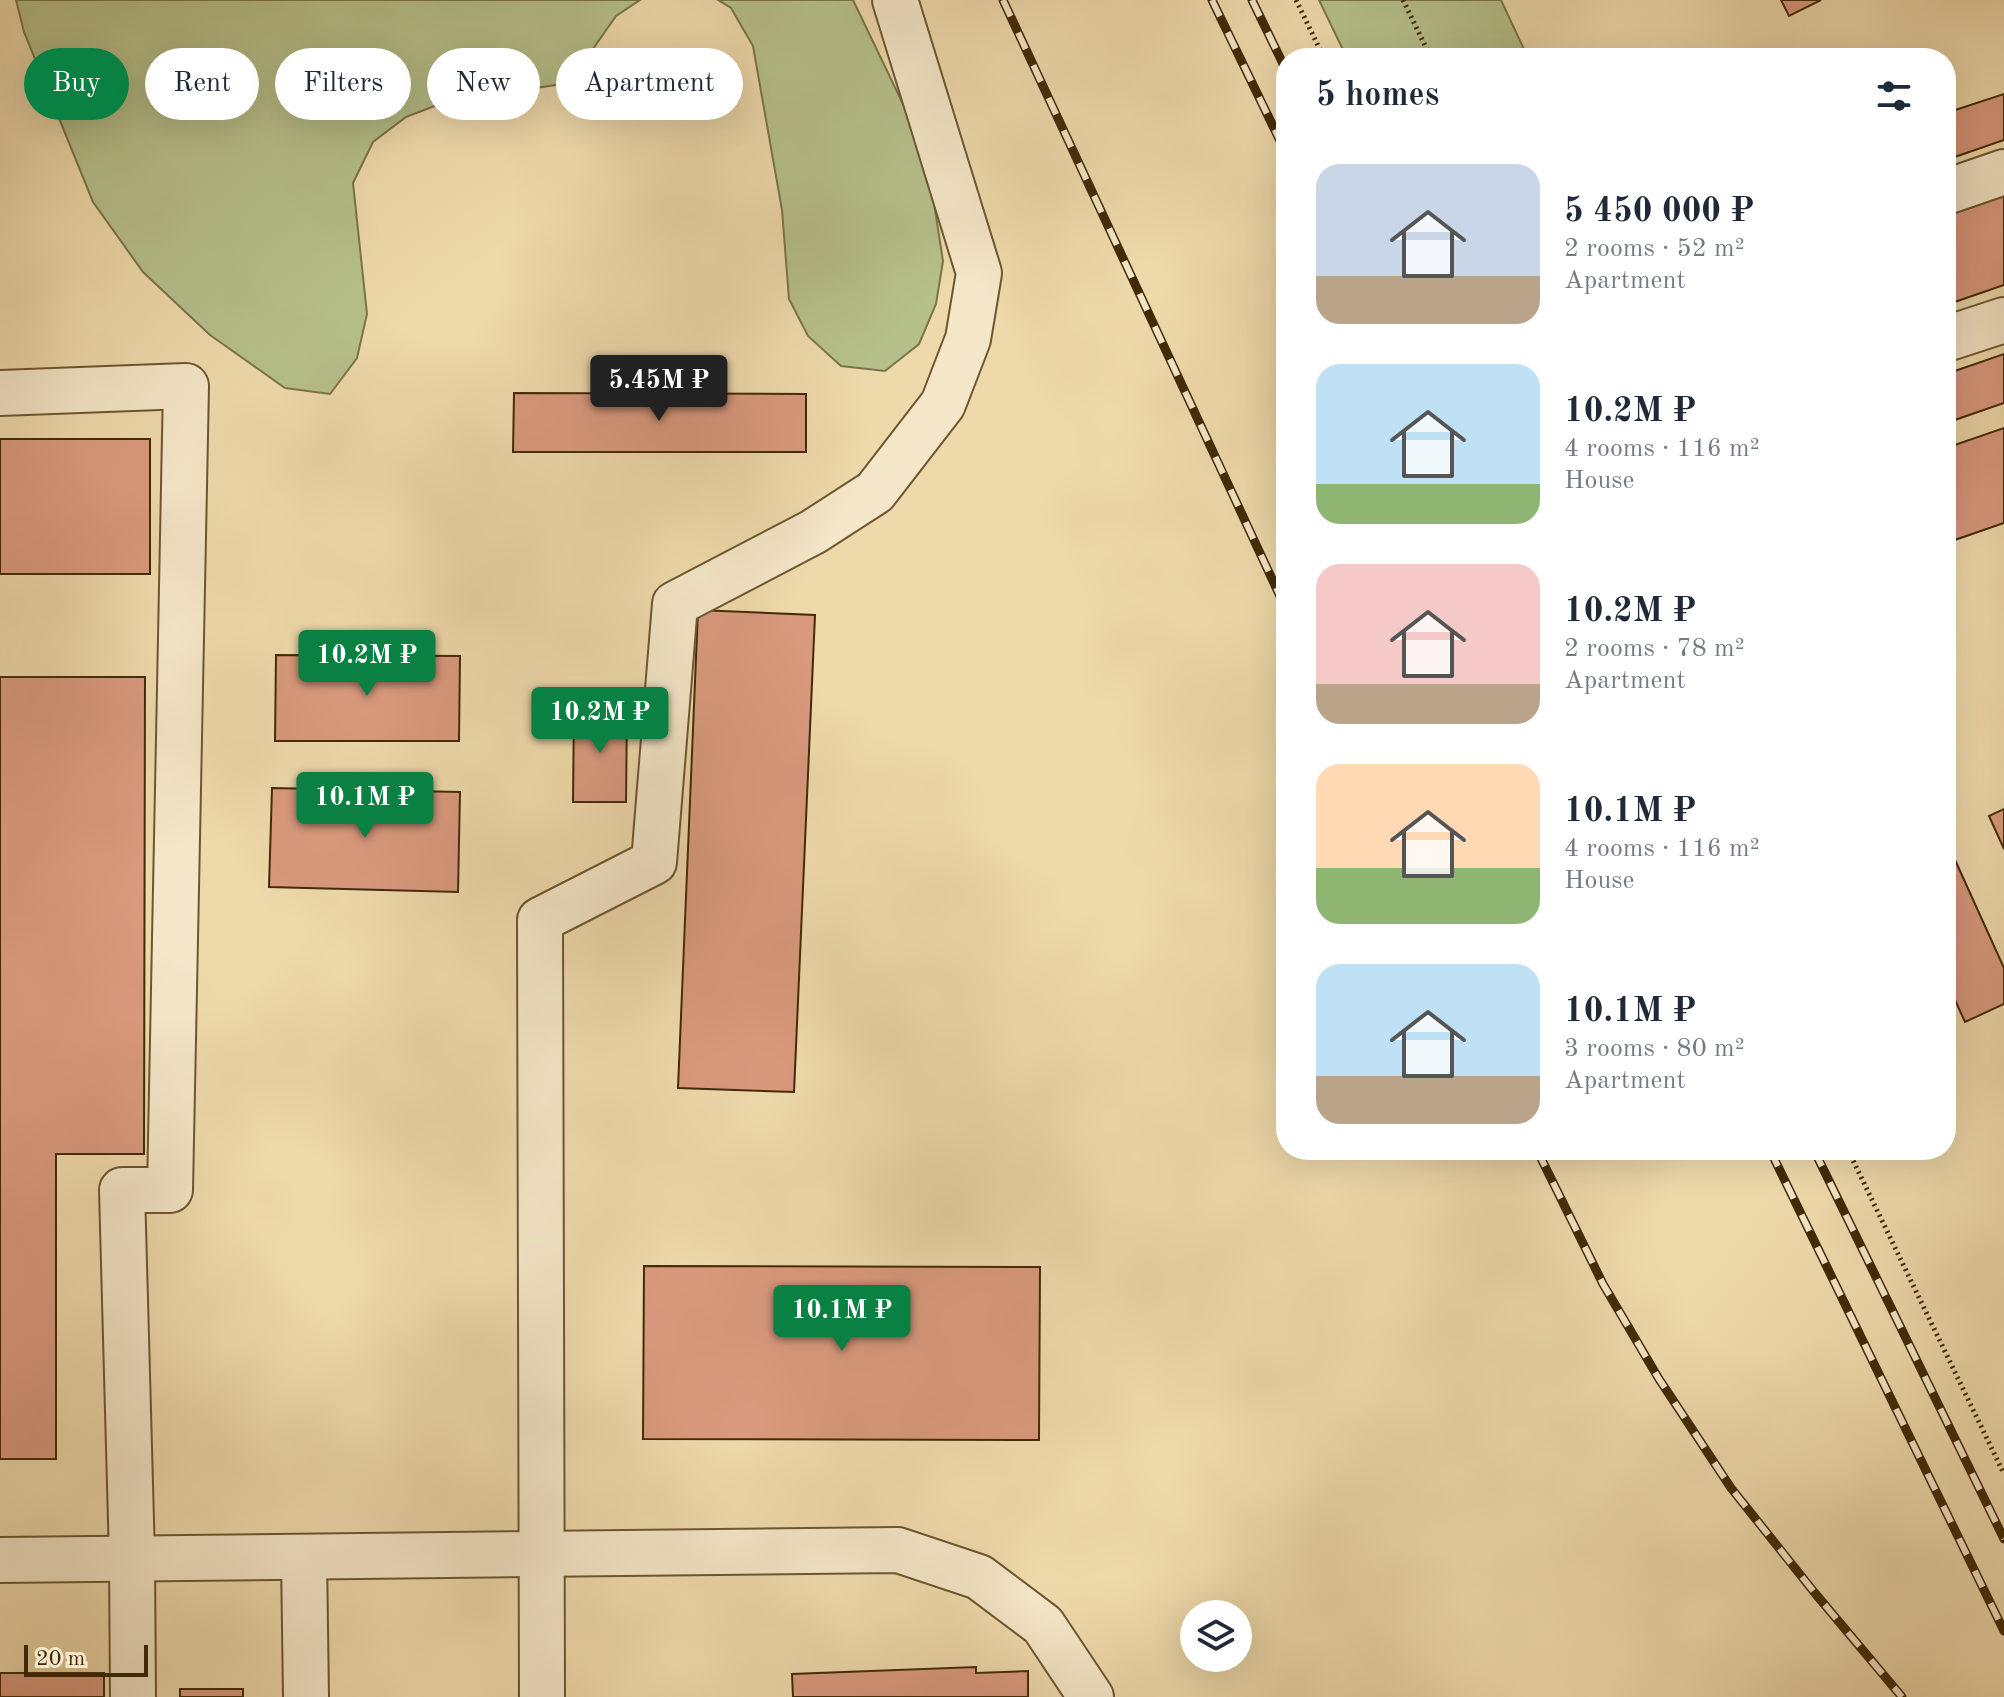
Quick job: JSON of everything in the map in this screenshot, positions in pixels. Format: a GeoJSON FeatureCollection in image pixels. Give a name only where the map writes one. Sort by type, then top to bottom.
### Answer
{"type":"FeatureCollection","features":[{"type":"Feature","properties":{"kind":"lane"},"geometry":{"type":"LineString","coordinates":[[542,1697],[540,920],[654,862],[675,604],[813,532],[875,492],[943,404],[968,339],[979,273],[895,0]]}},
{"type":"Feature","properties":{"kind":"lane"},"geometry":{"type":"LineString","coordinates":[[1956,189],[2004,172]]}},
{"type":"Feature","properties":{"kind":"lane"},"geometry":{"type":"LineString","coordinates":[[1956,336],[2004,320]]}},
{"type":"Feature","properties":{"kind":"lane"},"geometry":{"type":"LineString","coordinates":[[0,393],[186,386],[170,1190],[122,1190],[133,1697]]}},
{"type":"Feature","properties":{"kind":"lane"},"geometry":{"type":"LineString","coordinates":[[0,1560],[898,1550],[979,1577],[1030,1615],[1043,1625],[1091,1697]]}},
{"type":"Feature","properties":{"kind":"lane"},"geometry":{"type":"LineString","coordinates":[[304,1557],[306,1697]]}},
{"type":"Feature","properties":{"kind":"path"},"geometry":{"type":"LineString","coordinates":[[1296,0],[1319,48]]}},
{"type":"Feature","properties":{"kind":"path"},"geometry":{"type":"LineString","coordinates":[[1403,0],[1426,48]]}},
{"type":"Feature","properties":{"kind":"path"},"geometry":{"type":"LineString","coordinates":[[1853,1160],[2004,1474]]}},
{"type":"Feature","properties":{"kind":"green space"},"geometry":{"type":"Polygon","coordinates":[[[16,0],[640,0],[616,16],[594,48],[556,48],[556,85],[540,87],[540,48],[427,48],[427,109],[411,115],[411,48],[275,48],[275,120],[402,120],[373,142],[353,183],[367,314],[357,358],[330,394],[285,388],[210,335],[143,272],[93,202],[60,120],[129,120],[129,48],[30,48],[16,0]]]}},
{"type":"Feature","properties":{"kind":"green space"},"geometry":{"type":"Polygon","coordinates":[[[718,0],[853,0],[914,127],[929,171],[943,261],[936,304],[919,344],[885,371],[841,366],[808,336],[789,299],[782,210],[753,46],[731,8],[718,0]]]}},
{"type":"Feature","properties":{"kind":"green space"},"geometry":{"type":"Polygon","coordinates":[[[1319,0],[1501,0],[1523,48],[1342,48],[1319,0]]]}},
{"type":"Feature","properties":{"kind":"building"},"geometry":{"type":"Polygon","coordinates":[[[1781,0],[1821,0],[1789,16],[1781,0]]]}},
{"type":"Feature","properties":{"kind":"building"},"geometry":{"type":"Polygon","coordinates":[[[2004,94],[2004,140],[1956,157],[1956,110],[2004,94]]]}},
{"type":"Feature","properties":{"kind":"building"},"geometry":{"type":"Polygon","coordinates":[[[2004,196],[2004,285],[1956,302],[1956,213],[2004,196]]]}},
{"type":"Feature","properties":{"kind":"building"},"geometry":{"type":"Polygon","coordinates":[[[2004,354],[2004,403],[1956,420],[1956,371],[2004,354]]]}},
{"type":"Feature","properties":{"kind":"building"},"geometry":{"type":"Polygon","coordinates":[[[514,393],[806,394],[806,452],[513,452],[514,393]]]}},
{"type":"Feature","properties":{"kind":"building"},"geometry":{"type":"Polygon","coordinates":[[[2004,428],[2004,523],[1956,540],[1956,445],[2004,428]]]}},
{"type":"Feature","properties":{"kind":"building"},"geometry":{"type":"Polygon","coordinates":[[[0,439],[150,439],[150,574],[0,574],[0,439]]]}},
{"type":"Feature","properties":{"kind":"building"},"geometry":{"type":"Polygon","coordinates":[[[698,610],[815,615],[794,1092],[678,1088],[698,610]]]}},
{"type":"Feature","properties":{"kind":"building"},"geometry":{"type":"Polygon","coordinates":[[[276,655],[460,656],[459,741],[275,741],[276,655]]]}},
{"type":"Feature","properties":{"kind":"building"},"geometry":{"type":"Polygon","coordinates":[[[0,677],[145,677],[144,1154],[56,1154],[56,1459],[0,1459],[0,677]]]}},
{"type":"Feature","properties":{"kind":"building"},"geometry":{"type":"Polygon","coordinates":[[[574,707],[627,708],[626,802],[573,802],[574,707]]]}},
{"type":"Feature","properties":{"kind":"building"},"geometry":{"type":"Polygon","coordinates":[[[272,788],[460,792],[458,892],[269,887],[272,788]]]}},
{"type":"Feature","properties":{"kind":"building"},"geometry":{"type":"Polygon","coordinates":[[[2004,809],[2004,849],[1989,816],[2004,809]]]}},
{"type":"Feature","properties":{"kind":"building"},"geometry":{"type":"Polygon","coordinates":[[[1956,862],[2004,968],[2004,1004],[1965,1022],[1956,1002],[1956,862]]]}},
{"type":"Feature","properties":{"kind":"building"},"geometry":{"type":"Polygon","coordinates":[[[644,1266],[1040,1267],[1039,1440],[643,1439],[644,1266]]]}},
{"type":"Feature","properties":{"kind":"building"},"geometry":{"type":"Polygon","coordinates":[[[976,1667],[976,1673],[1028,1671],[1028,1697],[793,1697],[792,1674],[976,1667]]]}},
{"type":"Feature","properties":{"kind":"building"},"geometry":{"type":"Polygon","coordinates":[[[0,1673],[104,1673],[104,1697],[0,1697],[0,1673]]]}},
{"type":"Feature","properties":{"kind":"building"},"geometry":{"type":"Polygon","coordinates":[[[180,1689],[243,1689],[243,1697],[180,1697],[180,1689]]]}},
{"type":"Feature","properties":{"kind":"railway"},"geometry":{"type":"LineString","coordinates":[[1003,0],[1276,587]]}},
{"type":"Feature","properties":{"kind":"railway"},"geometry":{"type":"LineString","coordinates":[[1212,0],[1276,132]]}},
{"type":"Feature","properties":{"kind":"railway"},"geometry":{"type":"LineString","coordinates":[[1252,0],[1276,49]]}},
{"type":"Feature","properties":{"kind":"railway"},"geometry":{"type":"LineString","coordinates":[[1542,1160],[1603,1284],[1659,1379],[1731,1488],[1902,1697]]}},
{"type":"Feature","properties":{"kind":"railway"},"geometry":{"type":"LineString","coordinates":[[1775,1160],[2004,1631]]}},
{"type":"Feature","properties":{"kind":"railway"},"geometry":{"type":"LineString","coordinates":[[1819,1160],[2004,1539]]}}]}
